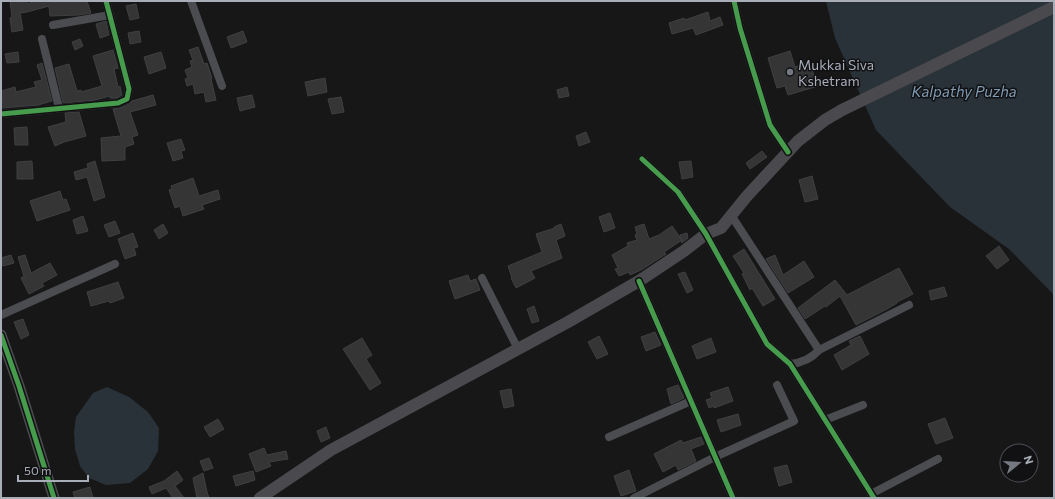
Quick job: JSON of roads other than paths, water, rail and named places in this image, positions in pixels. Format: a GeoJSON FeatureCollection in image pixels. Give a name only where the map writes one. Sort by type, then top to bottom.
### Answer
{"type":"FeatureCollection","features":[{"type":"Feature","properties":{"kind":"main road"},"geometry":{"type":"LineString","coordinates":[[260,498],[330,450],[518,349],[639,281],[684,251],[706,234],[721,228],[788,152],[825,120],[842,110],[1054,7]]}},
{"type":"Feature","properties":{"kind":"street"},"geometry":{"type":"LineString","coordinates":[[1,114],[118,103],[127,99],[129,90],[106,1]]}},
{"type":"Feature","properties":{"kind":"street"},"geometry":{"type":"LineString","coordinates":[[192,1],[222,86]]}},
{"type":"Feature","properties":{"kind":"street"},"geometry":{"type":"LineString","coordinates":[[734,1],[740,28],[770,124],[788,152]]}},
{"type":"Feature","properties":{"kind":"street"},"geometry":{"type":"LineString","coordinates":[[54,25],[110,15]]}},
{"type":"Feature","properties":{"kind":"street"},"geometry":{"type":"LineString","coordinates":[[42,39],[59,108]]}},
{"type":"Feature","properties":{"kind":"street"},"geometry":{"type":"LineString","coordinates":[[642,159],[678,192],[706,234],[767,344],[790,364],[872,496],[938,458]]}},
{"type":"Feature","properties":{"kind":"street"},"geometry":{"type":"LineString","coordinates":[[732,215],[819,350]]}},
{"type":"Feature","properties":{"kind":"street"},"geometry":{"type":"LineString","coordinates":[[1,315],[115,264]]}},
{"type":"Feature","properties":{"kind":"street"},"geometry":{"type":"LineString","coordinates":[[482,278],[518,349]]}},
{"type":"Feature","properties":{"kind":"street"},"geometry":{"type":"LineString","coordinates":[[639,281],[733,498]]}},
{"type":"Feature","properties":{"kind":"street"},"geometry":{"type":"LineString","coordinates":[[790,364],[802,363],[814,356],[819,350],[909,305]]}},
{"type":"Feature","properties":{"kind":"street"},"geometry":{"type":"LineString","coordinates":[[1,335],[19,386],[54,498]]}},
{"type":"Feature","properties":{"kind":"street"},"geometry":{"type":"LineString","coordinates":[[634,498],[715,457],[794,420],[777,385]]}},
{"type":"Feature","properties":{"kind":"street"},"geometry":{"type":"LineString","coordinates":[[610,437],[691,401]]}},
{"type":"Feature","properties":{"kind":"street"},"geometry":{"type":"LineString","coordinates":[[825,420],[863,405]]}},
{"type":"Feature","properties":{"kind":"water","name":"Kalpathy Puzha"},"geometry":{"type":"Polygon","coordinates":[[[826,1],[1054,1],[1054,295],[1009,249],[950,207],[876,130],[835,38],[826,1]]]}},
{"type":"Feature","properties":{"kind":"water"},"geometry":{"type":"Polygon","coordinates":[[[107,387],[129,397],[148,412],[159,428],[158,451],[148,469],[130,483],[106,485],[89,478],[80,466],[75,449],[74,432],[76,417],[93,393],[107,387]]]}},
{"type":"Feature","properties":{"kind":"place","name":"Mukkai Siva Kshetram"},"geometry":{"type":"Point","coordinates":[790,72]}}]}
